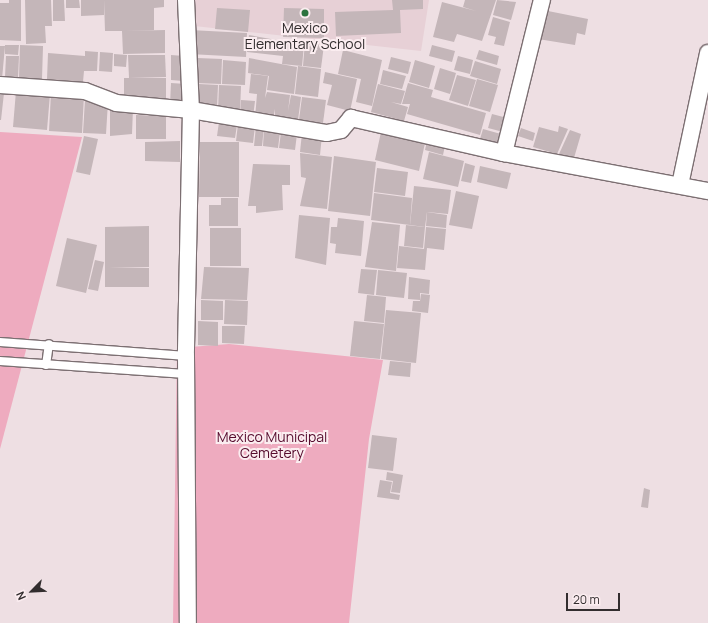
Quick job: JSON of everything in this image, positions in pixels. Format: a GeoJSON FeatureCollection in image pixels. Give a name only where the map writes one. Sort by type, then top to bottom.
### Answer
{"type":"FeatureCollection","features":[{"type":"Feature","properties":{"kind":"street"},"geometry":{"type":"LineString","coordinates":[[186,0],[191,110],[186,356],[188,623]]}},
{"type":"Feature","properties":{"kind":"street"},"geometry":{"type":"LineString","coordinates":[[504,153],[542,0]]}},
{"type":"Feature","properties":{"kind":"street"},"geometry":{"type":"LineString","coordinates":[[680,185],[708,53]]}},
{"type":"Feature","properties":{"kind":"street"},"geometry":{"type":"LineString","coordinates":[[0,85],[85,90],[116,103],[191,110],[327,133],[341,130],[351,118],[504,153],[708,191]]}},
{"type":"Feature","properties":{"kind":"lane"},"geometry":{"type":"LineString","coordinates":[[0,342],[49,344],[186,356]]}},
{"type":"Feature","properties":{"kind":"lane"},"geometry":{"type":"LineString","coordinates":[[46,365],[49,344]]}},
{"type":"Feature","properties":{"kind":"lane"},"geometry":{"type":"LineString","coordinates":[[0,361],[186,374]]}},
{"type":"Feature","properties":{"kind":"shaded area","name":"Mexico Elementary School"},"geometry":{"type":"Polygon","coordinates":[[[183,0],[429,0],[421,51],[185,25],[183,0]]]}},
{"type":"Feature","properties":{"kind":"green space"},"geometry":{"type":"Polygon","coordinates":[[[0,132],[82,137],[0,449],[0,132]]]}},
{"type":"Feature","properties":{"kind":"green space","name":"Mexico Municipal Cemetery"},"geometry":{"type":"Polygon","coordinates":[[[229,344],[383,360],[369,439],[349,623],[173,623],[177,348],[229,344]]]}},
{"type":"Feature","properties":{"kind":"building"},"geometry":{"type":"Polygon","coordinates":[[[9,0],[21,0],[21,41],[0,40],[0,3],[9,3],[9,0]]]}},
{"type":"Feature","properties":{"kind":"building"},"geometry":{"type":"Polygon","coordinates":[[[25,0],[51,0],[52,26],[45,26],[46,43],[26,44],[25,0]]]}},
{"type":"Feature","properties":{"kind":"building"},"geometry":{"type":"Polygon","coordinates":[[[53,0],[64,0],[65,21],[53,21],[53,0]]]}},
{"type":"Feature","properties":{"kind":"building"},"geometry":{"type":"Polygon","coordinates":[[[66,0],[79,0],[80,8],[66,8],[66,0]]]}},
{"type":"Feature","properties":{"kind":"building"},"geometry":{"type":"Polygon","coordinates":[[[81,0],[104,0],[104,15],[81,16],[81,0]]]}},
{"type":"Feature","properties":{"kind":"building"},"geometry":{"type":"Polygon","coordinates":[[[104,0],[164,0],[164,7],[154,8],[154,30],[124,31],[165,30],[165,53],[123,54],[122,31],[105,31],[104,0]]]}},
{"type":"Feature","properties":{"kind":"building"},"geometry":{"type":"Polygon","coordinates":[[[392,0],[423,0],[423,9],[400,10],[401,33],[336,36],[335,12],[393,10],[392,0]]]}},
{"type":"Feature","properties":{"kind":"building"},"geometry":{"type":"Polygon","coordinates":[[[465,0],[496,0],[482,41],[457,34],[454,42],[433,37],[442,2],[476,11],[463,7],[465,0]]]}},
{"type":"Feature","properties":{"kind":"building"},"geometry":{"type":"Polygon","coordinates":[[[497,0],[516,2],[511,20],[493,15],[497,0]]]}},
{"type":"Feature","properties":{"kind":"building"},"geometry":{"type":"Polygon","coordinates":[[[217,8],[250,10],[248,32],[215,29],[217,8]]]}},
{"type":"Feature","properties":{"kind":"building"},"geometry":{"type":"Polygon","coordinates":[[[284,8],[324,9],[324,38],[283,37],[284,8]]]}},
{"type":"Feature","properties":{"kind":"building"},"geometry":{"type":"Polygon","coordinates":[[[543,10],[588,19],[585,35],[577,33],[575,45],[538,39],[543,10]]]}},
{"type":"Feature","properties":{"kind":"building"},"geometry":{"type":"Polygon","coordinates":[[[493,17],[510,22],[504,46],[494,44],[496,37],[488,35],[493,17]]]}},
{"type":"Feature","properties":{"kind":"building"},"geometry":{"type":"Polygon","coordinates":[[[190,30],[247,33],[246,57],[189,54],[190,30]]]}},
{"type":"Feature","properties":{"kind":"building"},"geometry":{"type":"Polygon","coordinates":[[[249,35],[304,45],[302,66],[282,64],[283,56],[247,52],[249,35]]]}},
{"type":"Feature","properties":{"kind":"building"},"geometry":{"type":"Polygon","coordinates":[[[305,42],[324,45],[321,68],[303,66],[305,42]]]}},
{"type":"Feature","properties":{"kind":"building"},"geometry":{"type":"Polygon","coordinates":[[[5,45],[19,45],[18,55],[5,54],[5,45]]]}},
{"type":"Feature","properties":{"kind":"building"},"geometry":{"type":"Polygon","coordinates":[[[20,45],[43,46],[42,79],[19,78],[20,45]]]}},
{"type":"Feature","properties":{"kind":"building"},"geometry":{"type":"Polygon","coordinates":[[[432,45],[455,51],[452,62],[429,56],[432,45]]]}},
{"type":"Feature","properties":{"kind":"building"},"geometry":{"type":"Polygon","coordinates":[[[0,46],[5,46],[2,79],[0,79],[0,46]]]}},
{"type":"Feature","properties":{"kind":"building"},"geometry":{"type":"Polygon","coordinates":[[[343,50],[382,60],[372,106],[356,102],[361,79],[338,74],[343,50]]]}},
{"type":"Feature","properties":{"kind":"building"},"geometry":{"type":"Polygon","coordinates":[[[479,50],[499,56],[497,65],[476,59],[479,50]]]}},
{"type":"Feature","properties":{"kind":"building"},"geometry":{"type":"Polygon","coordinates":[[[85,51],[98,52],[97,71],[84,71],[83,82],[47,79],[48,53],[85,56],[85,51]]]}},
{"type":"Feature","properties":{"kind":"building"},"geometry":{"type":"Polygon","coordinates":[[[100,52],[113,53],[112,72],[99,71],[100,52]]]}},
{"type":"Feature","properties":{"kind":"building"},"geometry":{"type":"Polygon","coordinates":[[[114,54],[127,55],[126,67],[114,66],[114,54]]]}},
{"type":"Feature","properties":{"kind":"building"},"geometry":{"type":"Polygon","coordinates":[[[128,55],[165,55],[166,77],[129,78],[128,55]]]}},
{"type":"Feature","properties":{"kind":"building"},"geometry":{"type":"Polygon","coordinates":[[[171,55],[184,56],[183,81],[171,80],[171,55]]]}},
{"type":"Feature","properties":{"kind":"building"},"geometry":{"type":"Polygon","coordinates":[[[6,56],[19,56],[18,78],[5,77],[6,56]]]}},
{"type":"Feature","properties":{"kind":"building"},"geometry":{"type":"Polygon","coordinates":[[[458,56],[473,60],[470,74],[454,70],[458,56]]]}},
{"type":"Feature","properties":{"kind":"building"},"geometry":{"type":"Polygon","coordinates":[[[391,57],[411,62],[408,74],[388,69],[391,57]]]}},
{"type":"Feature","properties":{"kind":"building"},"geometry":{"type":"Polygon","coordinates":[[[197,58],[222,59],[221,84],[196,83],[197,58]]]}},
{"type":"Feature","properties":{"kind":"building"},"geometry":{"type":"Polygon","coordinates":[[[249,58],[297,67],[294,94],[267,90],[269,76],[248,73],[249,58]]]}},
{"type":"Feature","properties":{"kind":"building"},"geometry":{"type":"Polygon","coordinates":[[[223,60],[246,62],[245,85],[222,84],[223,60]]]}},
{"type":"Feature","properties":{"kind":"building"},"geometry":{"type":"Polygon","coordinates":[[[415,60],[435,66],[429,88],[409,82],[415,60]]]}},
{"type":"Feature","properties":{"kind":"building"},"geometry":{"type":"Polygon","coordinates":[[[475,61],[501,69],[497,84],[470,76],[475,61]]]}},
{"type":"Feature","properties":{"kind":"building"},"geometry":{"type":"Polygon","coordinates":[[[298,66],[321,69],[318,97],[295,94],[298,66]]]}},
{"type":"Feature","properties":{"kind":"building"},"geometry":{"type":"Polygon","coordinates":[[[440,68],[456,73],[450,94],[434,89],[440,68]]]}},
{"type":"Feature","properties":{"kind":"building"},"geometry":{"type":"Polygon","coordinates":[[[383,70],[406,76],[402,89],[380,84],[383,70]]]}},
{"type":"Feature","properties":{"kind":"building"},"geometry":{"type":"Polygon","coordinates":[[[325,72],[357,79],[350,111],[327,105],[332,85],[323,83],[325,72]]]}},
{"type":"Feature","properties":{"kind":"building"},"geometry":{"type":"Polygon","coordinates":[[[251,74],[268,76],[265,98],[267,92],[290,95],[288,111],[291,95],[301,97],[298,120],[275,117],[275,109],[273,120],[255,118],[257,94],[249,93],[251,74]]]}},
{"type":"Feature","properties":{"kind":"building"},"geometry":{"type":"Polygon","coordinates":[[[457,75],[476,80],[468,106],[449,100],[457,75]]]}},
{"type":"Feature","properties":{"kind":"building"},"geometry":{"type":"Polygon","coordinates":[[[124,78],[166,78],[166,100],[124,100],[124,78]]]}},
{"type":"Feature","properties":{"kind":"building"},"geometry":{"type":"Polygon","coordinates":[[[477,79],[498,85],[490,112],[469,106],[477,79]]]}},
{"type":"Feature","properties":{"kind":"building"},"geometry":{"type":"Polygon","coordinates":[[[171,83],[186,84],[185,105],[170,105],[171,83]]]}},
{"type":"Feature","properties":{"kind":"building"},"geometry":{"type":"Polygon","coordinates":[[[408,83],[433,90],[431,97],[486,113],[480,135],[407,114],[410,104],[402,104],[408,83]]]}},
{"type":"Feature","properties":{"kind":"building"},"geometry":{"type":"Polygon","coordinates":[[[199,84],[218,85],[217,107],[199,106],[199,84]]]}},
{"type":"Feature","properties":{"kind":"building"},"geometry":{"type":"Polygon","coordinates":[[[378,84],[405,91],[401,104],[391,102],[408,107],[404,121],[371,112],[378,84]]]}},
{"type":"Feature","properties":{"kind":"building"},"geometry":{"type":"Polygon","coordinates":[[[219,85],[241,86],[240,112],[218,111],[219,85]]]}},
{"type":"Feature","properties":{"kind":"building"},"geometry":{"type":"Polygon","coordinates":[[[16,91],[50,94],[47,130],[13,127],[16,91]]]}},
{"type":"Feature","properties":{"kind":"building"},"geometry":{"type":"Polygon","coordinates":[[[0,92],[4,93],[1,120],[0,120],[0,92]]]}},
{"type":"Feature","properties":{"kind":"building"},"geometry":{"type":"Polygon","coordinates":[[[51,93],[84,95],[82,133],[49,131],[51,93]]]}},
{"type":"Feature","properties":{"kind":"building"},"geometry":{"type":"Polygon","coordinates":[[[302,97],[326,100],[323,123],[299,120],[302,97]]]}},
{"type":"Feature","properties":{"kind":"building"},"geometry":{"type":"Polygon","coordinates":[[[85,100],[108,102],[106,134],[83,133],[85,100]]]}},
{"type":"Feature","properties":{"kind":"building"},"geometry":{"type":"Polygon","coordinates":[[[241,100],[255,101],[253,117],[240,116],[241,100]]]}},
{"type":"Feature","properties":{"kind":"building"},"geometry":{"type":"Polygon","coordinates":[[[110,108],[133,108],[132,134],[110,136],[110,108]]]}},
{"type":"Feature","properties":{"kind":"building"},"geometry":{"type":"Polygon","coordinates":[[[492,114],[511,119],[507,133],[488,128],[492,114]]]}},
{"type":"Feature","properties":{"kind":"building"},"geometry":{"type":"Polygon","coordinates":[[[136,115],[166,116],[166,139],[136,139],[136,115]]]}},
{"type":"Feature","properties":{"kind":"building"},"geometry":{"type":"Polygon","coordinates":[[[219,122],[237,125],[235,138],[217,136],[219,122]]]}},
{"type":"Feature","properties":{"kind":"building"},"geometry":{"type":"Polygon","coordinates":[[[238,124],[255,126],[253,143],[236,141],[238,124]]]}},
{"type":"Feature","properties":{"kind":"building"},"geometry":{"type":"Polygon","coordinates":[[[256,126],[264,127],[262,146],[254,146],[256,126]]]}},
{"type":"Feature","properties":{"kind":"building"},"geometry":{"type":"Polygon","coordinates":[[[559,126],[568,129],[557,154],[533,147],[539,127],[558,132],[559,126]]]}},
{"type":"Feature","properties":{"kind":"building"},"geometry":{"type":"Polygon","coordinates":[[[521,128],[535,133],[533,141],[518,136],[521,128]]]}},
{"type":"Feature","properties":{"kind":"building"},"geometry":{"type":"Polygon","coordinates":[[[483,129],[508,136],[505,147],[480,139],[483,129]]]}},
{"type":"Feature","properties":{"kind":"building"},"geometry":{"type":"Polygon","coordinates":[[[264,130],[280,132],[278,148],[263,146],[264,130]]]}},
{"type":"Feature","properties":{"kind":"building"},"geometry":{"type":"Polygon","coordinates":[[[570,130],[581,134],[574,158],[559,154],[570,130]]]}},
{"type":"Feature","properties":{"kind":"building"},"geometry":{"type":"Polygon","coordinates":[[[281,132],[297,134],[295,150],[279,148],[281,132]]]}},
{"type":"Feature","properties":{"kind":"building"},"geometry":{"type":"Polygon","coordinates":[[[381,132],[425,143],[419,171],[375,160],[381,132]]]}},
{"type":"Feature","properties":{"kind":"building"},"geometry":{"type":"Polygon","coordinates":[[[302,133],[322,135],[320,155],[300,152],[302,133]]]}},
{"type":"Feature","properties":{"kind":"building"},"geometry":{"type":"Polygon","coordinates":[[[84,136],[98,139],[90,175],[76,172],[84,136]]]}},
{"type":"Feature","properties":{"kind":"building"},"geometry":{"type":"Polygon","coordinates":[[[428,137],[446,141],[443,155],[425,150],[428,137]]]}},
{"type":"Feature","properties":{"kind":"building"},"geometry":{"type":"Polygon","coordinates":[[[180,141],[180,162],[145,161],[145,142],[180,141]]]}},
{"type":"Feature","properties":{"kind":"building"},"geometry":{"type":"Polygon","coordinates":[[[200,142],[239,142],[239,197],[199,197],[200,142]]]}},
{"type":"Feature","properties":{"kind":"building"},"geometry":{"type":"Polygon","coordinates":[[[429,152],[464,161],[458,187],[423,179],[429,152]]]}},
{"type":"Feature","properties":{"kind":"building"},"geometry":{"type":"Polygon","coordinates":[[[300,153],[332,157],[327,209],[300,206],[306,178],[301,177],[300,153]]]}},
{"type":"Feature","properties":{"kind":"building"},"geometry":{"type":"Polygon","coordinates":[[[334,156],[376,162],[370,216],[328,211],[334,156]]]}},
{"type":"Feature","properties":{"kind":"building"},"geometry":{"type":"Polygon","coordinates":[[[465,163],[475,166],[471,183],[461,181],[465,163]]]}},
{"type":"Feature","properties":{"kind":"building"},"geometry":{"type":"Polygon","coordinates":[[[253,164],[290,165],[290,185],[282,185],[283,210],[256,213],[256,206],[248,206],[253,164]]]}},
{"type":"Feature","properties":{"kind":"building"},"geometry":{"type":"Polygon","coordinates":[[[480,166],[511,173],[507,189],[477,182],[480,166]]]}},
{"type":"Feature","properties":{"kind":"building"},"geometry":{"type":"Polygon","coordinates":[[[377,168],[408,172],[405,196],[374,192],[377,168]]]}},
{"type":"Feature","properties":{"kind":"building"},"geometry":{"type":"Polygon","coordinates":[[[414,186],[451,190],[448,214],[427,212],[425,227],[410,225],[414,186]]]}},
{"type":"Feature","properties":{"kind":"building"},"geometry":{"type":"Polygon","coordinates":[[[456,191],[479,196],[472,229],[449,225],[456,191]]]}},
{"type":"Feature","properties":{"kind":"building"},"geometry":{"type":"Polygon","coordinates":[[[374,193],[412,198],[410,225],[371,220],[374,193]]]}},
{"type":"Feature","properties":{"kind":"building"},"geometry":{"type":"Polygon","coordinates":[[[221,198],[238,198],[238,226],[209,226],[209,205],[221,205],[221,198]]]}},
{"type":"Feature","properties":{"kind":"building"},"geometry":{"type":"Polygon","coordinates":[[[427,212],[447,215],[446,228],[426,226],[427,212]]]}},
{"type":"Feature","properties":{"kind":"building"},"geometry":{"type":"Polygon","coordinates":[[[299,215],[330,218],[326,265],[295,258],[299,215]]]}},
{"type":"Feature","properties":{"kind":"building"},"geometry":{"type":"Polygon","coordinates":[[[338,218],[364,221],[361,256],[335,253],[336,244],[330,243],[331,227],[337,227],[338,218]]]}},
{"type":"Feature","properties":{"kind":"building"},"geometry":{"type":"Polygon","coordinates":[[[372,222],[400,225],[396,271],[365,267],[372,222]]]}},
{"type":"Feature","properties":{"kind":"building"},"geometry":{"type":"Polygon","coordinates":[[[406,225],[425,227],[423,248],[404,246],[406,225]]]}},
{"type":"Feature","properties":{"kind":"building"},"geometry":{"type":"Polygon","coordinates":[[[149,226],[149,267],[109,268],[149,268],[149,287],[105,287],[105,227],[149,226]]]}},
{"type":"Feature","properties":{"kind":"building"},"geometry":{"type":"Polygon","coordinates":[[[426,227],[446,229],[444,250],[427,248],[425,270],[397,268],[399,246],[424,249],[426,227]]]}},
{"type":"Feature","properties":{"kind":"building"},"geometry":{"type":"Polygon","coordinates":[[[210,228],[241,228],[241,266],[210,266],[210,228]]]}},
{"type":"Feature","properties":{"kind":"building"},"geometry":{"type":"Polygon","coordinates":[[[67,238],[97,245],[86,293],[56,286],[67,238]]]}},
{"type":"Feature","properties":{"kind":"building"},"geometry":{"type":"Polygon","coordinates":[[[95,260],[104,262],[98,291],[88,289],[95,260]]]}},
{"type":"Feature","properties":{"kind":"building"},"geometry":{"type":"Polygon","coordinates":[[[204,267],[249,268],[247,300],[201,299],[204,267]]]}},
{"type":"Feature","properties":{"kind":"building"},"geometry":{"type":"Polygon","coordinates":[[[361,269],[377,270],[374,295],[358,293],[361,269]]]}},
{"type":"Feature","properties":{"kind":"building"},"geometry":{"type":"Polygon","coordinates":[[[378,270],[407,273],[404,298],[376,295],[378,270]]]}},
{"type":"Feature","properties":{"kind":"building"},"geometry":{"type":"Polygon","coordinates":[[[409,277],[430,280],[429,294],[420,293],[420,300],[408,299],[409,277]]]}},
{"type":"Feature","properties":{"kind":"building"},"geometry":{"type":"Polygon","coordinates":[[[421,294],[430,295],[428,313],[412,311],[413,301],[420,301],[421,294]]]}},
{"type":"Feature","properties":{"kind":"building"},"geometry":{"type":"Polygon","coordinates":[[[367,295],[386,297],[384,323],[364,321],[367,295]]]}},
{"type":"Feature","properties":{"kind":"building"},"geometry":{"type":"Polygon","coordinates":[[[201,300],[223,301],[223,320],[201,320],[201,300]]]}},
{"type":"Feature","properties":{"kind":"building"},"geometry":{"type":"Polygon","coordinates":[[[225,300],[248,301],[247,325],[224,324],[225,300]]]}},
{"type":"Feature","properties":{"kind":"building"},"geometry":{"type":"Polygon","coordinates":[[[386,310],[421,313],[416,363],[381,359],[386,310]]]}},
{"type":"Feature","properties":{"kind":"building"},"geometry":{"type":"Polygon","coordinates":[[[198,321],[218,322],[218,346],[198,345],[198,321]]]}},
{"type":"Feature","properties":{"kind":"building"},"geometry":{"type":"Polygon","coordinates":[[[354,321],[384,324],[380,359],[350,356],[354,321]]]}},
{"type":"Feature","properties":{"kind":"building"},"geometry":{"type":"Polygon","coordinates":[[[222,326],[245,326],[244,344],[222,343],[222,326]]]}},
{"type":"Feature","properties":{"kind":"building"},"geometry":{"type":"Polygon","coordinates":[[[390,361],[411,363],[410,377],[388,375],[390,361]]]}},
{"type":"Feature","properties":{"kind":"building"},"geometry":{"type":"Polygon","coordinates":[[[372,435],[397,438],[393,471],[368,468],[372,435]]]}},
{"type":"Feature","properties":{"kind":"building"},"geometry":{"type":"Polygon","coordinates":[[[387,472],[403,475],[400,493],[391,492],[393,481],[386,480],[387,472]]]}},
{"type":"Feature","properties":{"kind":"building"},"geometry":{"type":"Polygon","coordinates":[[[380,480],[392,482],[390,493],[400,495],[399,500],[377,497],[380,480]]]}},
{"type":"Feature","properties":{"kind":"building"},"geometry":{"type":"Polygon","coordinates":[[[644,488],[650,490],[648,508],[641,507],[644,488]]]}},
{"type":"Feature","properties":{"kind":"place","name":"Mexico Elementary School"},"geometry":{"type":"Point","coordinates":[305,13]}}]}
